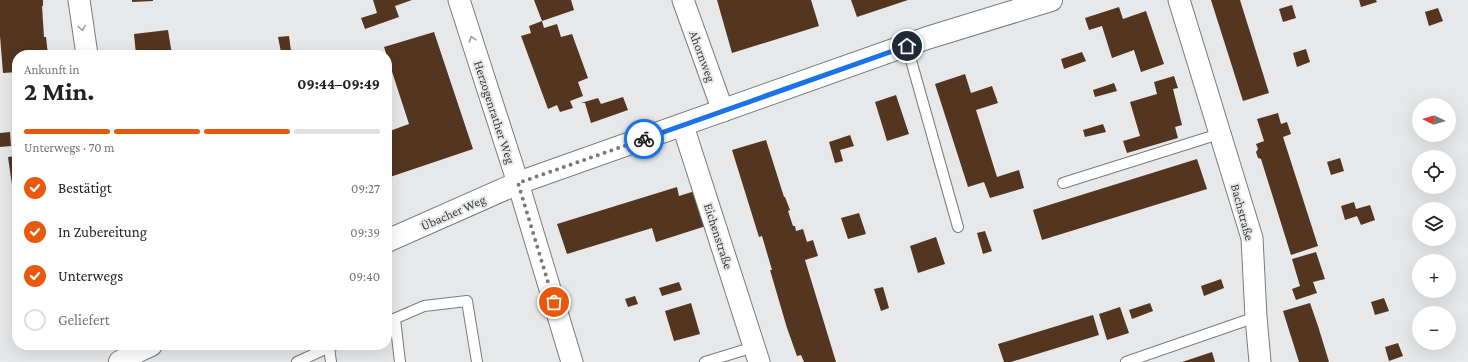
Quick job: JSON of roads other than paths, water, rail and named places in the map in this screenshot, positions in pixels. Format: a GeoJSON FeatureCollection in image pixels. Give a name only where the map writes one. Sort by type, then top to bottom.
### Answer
{"type":"FeatureCollection","features":[{"type":"Feature","properties":{"kind":"street"},"geometry":{"type":"LineString","coordinates":[[79,0],[86,50]]}},
{"type":"Feature","properties":{"kind":"street","name":"Herzogenrather Weg"},"geometry":{"type":"LineString","coordinates":[[459,0],[518,183],[572,362]]}},
{"type":"Feature","properties":{"kind":"street","name":"Ahornweg"},"geometry":{"type":"LineString","coordinates":[[683,0],[723,111]]}},
{"type":"Feature","properties":{"kind":"street","name":"Übacher Weg"},"geometry":{"type":"LineString","coordinates":[[392,239],[518,183],[683,126],[927,38],[1051,0]]}},
{"type":"Feature","properties":{"kind":"street","name":"Bachstraße"},"geometry":{"type":"LineString","coordinates":[[1179,0],[1252,238],[1260,362]]}},
{"type":"Feature","properties":{"kind":"street","name":"Eichenstraße"},"geometry":{"type":"LineString","coordinates":[[683,126],[757,355]]}},
{"type":"Feature","properties":{"kind":"street"},"geometry":{"type":"LineString","coordinates":[[120,362],[143,351]]}},
{"type":"Feature","properties":{"kind":"lane"},"geometry":{"type":"LineString","coordinates":[[907,46],[958,227]]}},
{"type":"Feature","properties":{"kind":"lane"},"geometry":{"type":"LineString","coordinates":[[1063,183],[1220,134]]}},
{"type":"Feature","properties":{"kind":"lane"},"geometry":{"type":"LineString","coordinates":[[392,321],[424,306],[467,301],[477,362]]}},
{"type":"Feature","properties":{"kind":"lane"},"geometry":{"type":"LineString","coordinates":[[1126,362],[1256,317]]}},
{"type":"Feature","properties":{"kind":"lane"},"geometry":{"type":"LineString","coordinates":[[392,326],[400,362]]}},
{"type":"Feature","properties":{"kind":"lane"},"geometry":{"type":"LineString","coordinates":[[297,362],[322,350]]}},
{"type":"Feature","properties":{"kind":"lane"},"geometry":{"type":"LineString","coordinates":[[331,350],[331,362]]}},
{"type":"Feature","properties":{"kind":"lane","name":"Eichenstraße"},"geometry":{"type":"LineString","coordinates":[[705,362],[757,355]]}}]}
